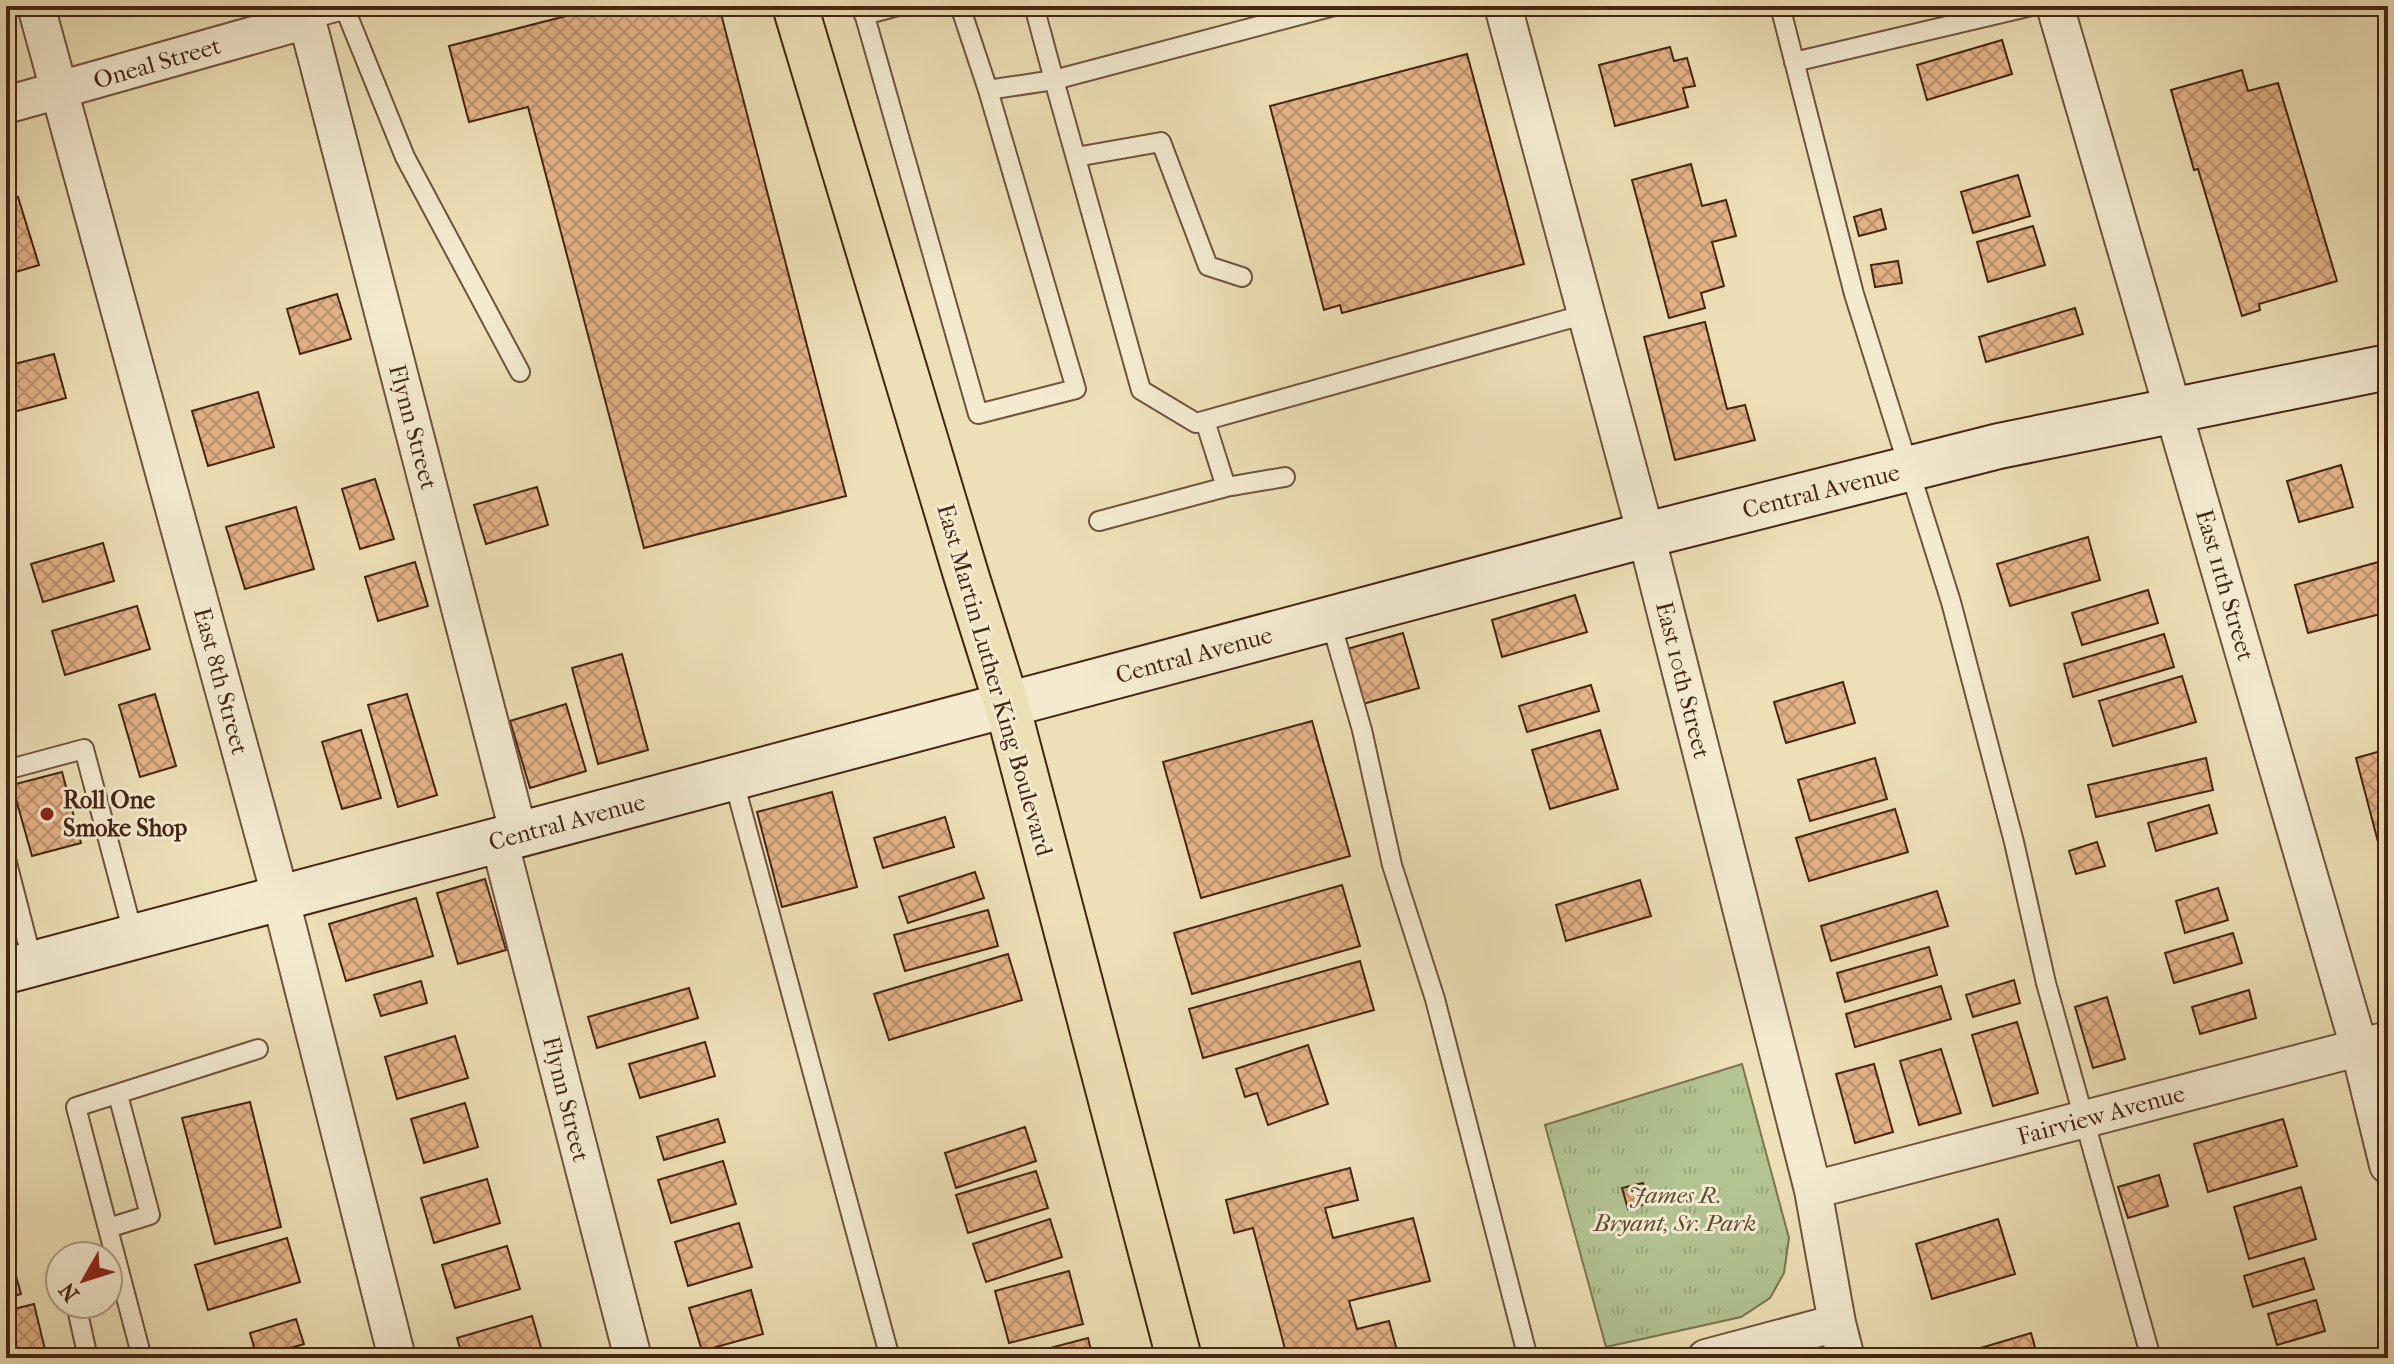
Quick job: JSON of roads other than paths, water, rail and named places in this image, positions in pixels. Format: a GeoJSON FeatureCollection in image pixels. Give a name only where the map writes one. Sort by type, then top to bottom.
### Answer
{"type":"FeatureCollection","features":[{"type":"Feature","properties":{"kind":"main road","name":"East Martin Luther King Boulevard"},"geometry":{"type":"LineString","coordinates":[[795,6],[1007,705],[1179,1358]]}},
{"type":"Feature","properties":{"kind":"main road","name":"Central Avenue"},"geometry":{"type":"LineString","coordinates":[[20,967],[1646,535],[1999,446],[2388,367]]}},
{"type":"Feature","properties":{"kind":"street","name":"East 8th Street"},"geometry":{"type":"LineString","coordinates":[[36,6],[281,898],[397,1358]]}},
{"type":"Feature","properties":{"kind":"street","name":"East 10th Street"},"geometry":{"type":"LineString","coordinates":[[1503,6],[1646,535],[1813,1190],[1846,1358]]}},
{"type":"Feature","properties":{"kind":"street","name":"East 11th Street"},"geometry":{"type":"LineString","coordinates":[[2055,6],[2175,412],[2373,1043],[2388,1165]]}},
{"type":"Feature","properties":{"kind":"street","name":"Oneal Street"},"geometry":{"type":"LineString","coordinates":[[6,105],[307,20]]}},
{"type":"Feature","properties":{"kind":"street","name":"Flynn Street"},"geometry":{"type":"LineString","coordinates":[[307,20],[509,837],[633,1358]]}},
{"type":"Feature","properties":{"kind":"street","name":"Fairview Avenue"},"geometry":{"type":"LineString","coordinates":[[1813,1190],[2373,1043]]}},
{"type":"Feature","properties":{"kind":"street"},"geometry":{"type":"LineString","coordinates":[[1706,1358],[1837,1323]]}},
{"type":"Feature","properties":{"kind":"lane"},"geometry":{"type":"LineString","coordinates":[[898,6],[863,11],[978,414],[1076,389],[988,90],[960,6]]}},
{"type":"Feature","properties":{"kind":"lane"},"geometry":{"type":"LineString","coordinates":[[1034,6],[1141,390],[1196,423],[1586,314]]}},
{"type":"Feature","properties":{"kind":"lane"},"geometry":{"type":"LineString","coordinates":[[988,90],[1054,80],[1334,6]]}},
{"type":"Feature","properties":{"kind":"lane"},"geometry":{"type":"LineString","coordinates":[[1780,6],[1854,294],[1951,602],[2014,842],[2046,983],[2151,1358]]}},
{"type":"Feature","properties":{"kind":"lane"},"geometry":{"type":"LineString","coordinates":[[1794,62],[2032,6]]}},
{"type":"Feature","properties":{"kind":"lane"},"geometry":{"type":"LineString","coordinates":[[307,20],[352,8],[405,157],[520,372]]}},
{"type":"Feature","properties":{"kind":"lane"},"geometry":{"type":"LineString","coordinates":[[1076,157],[1161,142],[1208,266],[1242,277]]}},
{"type":"Feature","properties":{"kind":"lane"},"geometry":{"type":"LineString","coordinates":[[1205,421],[1226,487]]}},
{"type":"Feature","properties":{"kind":"lane"},"geometry":{"type":"LineString","coordinates":[[1099,521],[1226,487],[1285,477]]}},
{"type":"Feature","properties":{"kind":"lane"},"geometry":{"type":"LineString","coordinates":[[1330,619],[1362,730],[1392,865],[1435,999],[1528,1358]]}},
{"type":"Feature","properties":{"kind":"lane"},"geometry":{"type":"LineString","coordinates":[[6,770],[84,749],[134,937]]}},
{"type":"Feature","properties":{"kind":"lane"},"geometry":{"type":"LineString","coordinates":[[733,778],[890,1358]]}},
{"type":"Feature","properties":{"kind":"lane"},"geometry":{"type":"LineString","coordinates":[[6,859],[20,967]]}},
{"type":"Feature","properties":{"kind":"lane"},"geometry":{"type":"LineString","coordinates":[[142,1358],[76,1107],[258,1049]]}},
{"type":"Feature","properties":{"kind":"lane"},"geometry":{"type":"LineString","coordinates":[[108,1228],[150,1215],[118,1095]]}},
{"type":"Feature","properties":{"kind":"lane"},"geometry":{"type":"LineString","coordinates":[[80,1320],[88,1358]]}},
{"type":"Feature","properties":{"kind":"place","name":"Roll One Smoke Shop"},"geometry":{"type":"Point","coordinates":[47,814]}},
{"type":"Feature","properties":{"kind":"park label","name":"James R. Bryant, Sr. Park"},"geometry":{"type":"Point","coordinates":[1675,1209]}}]}
